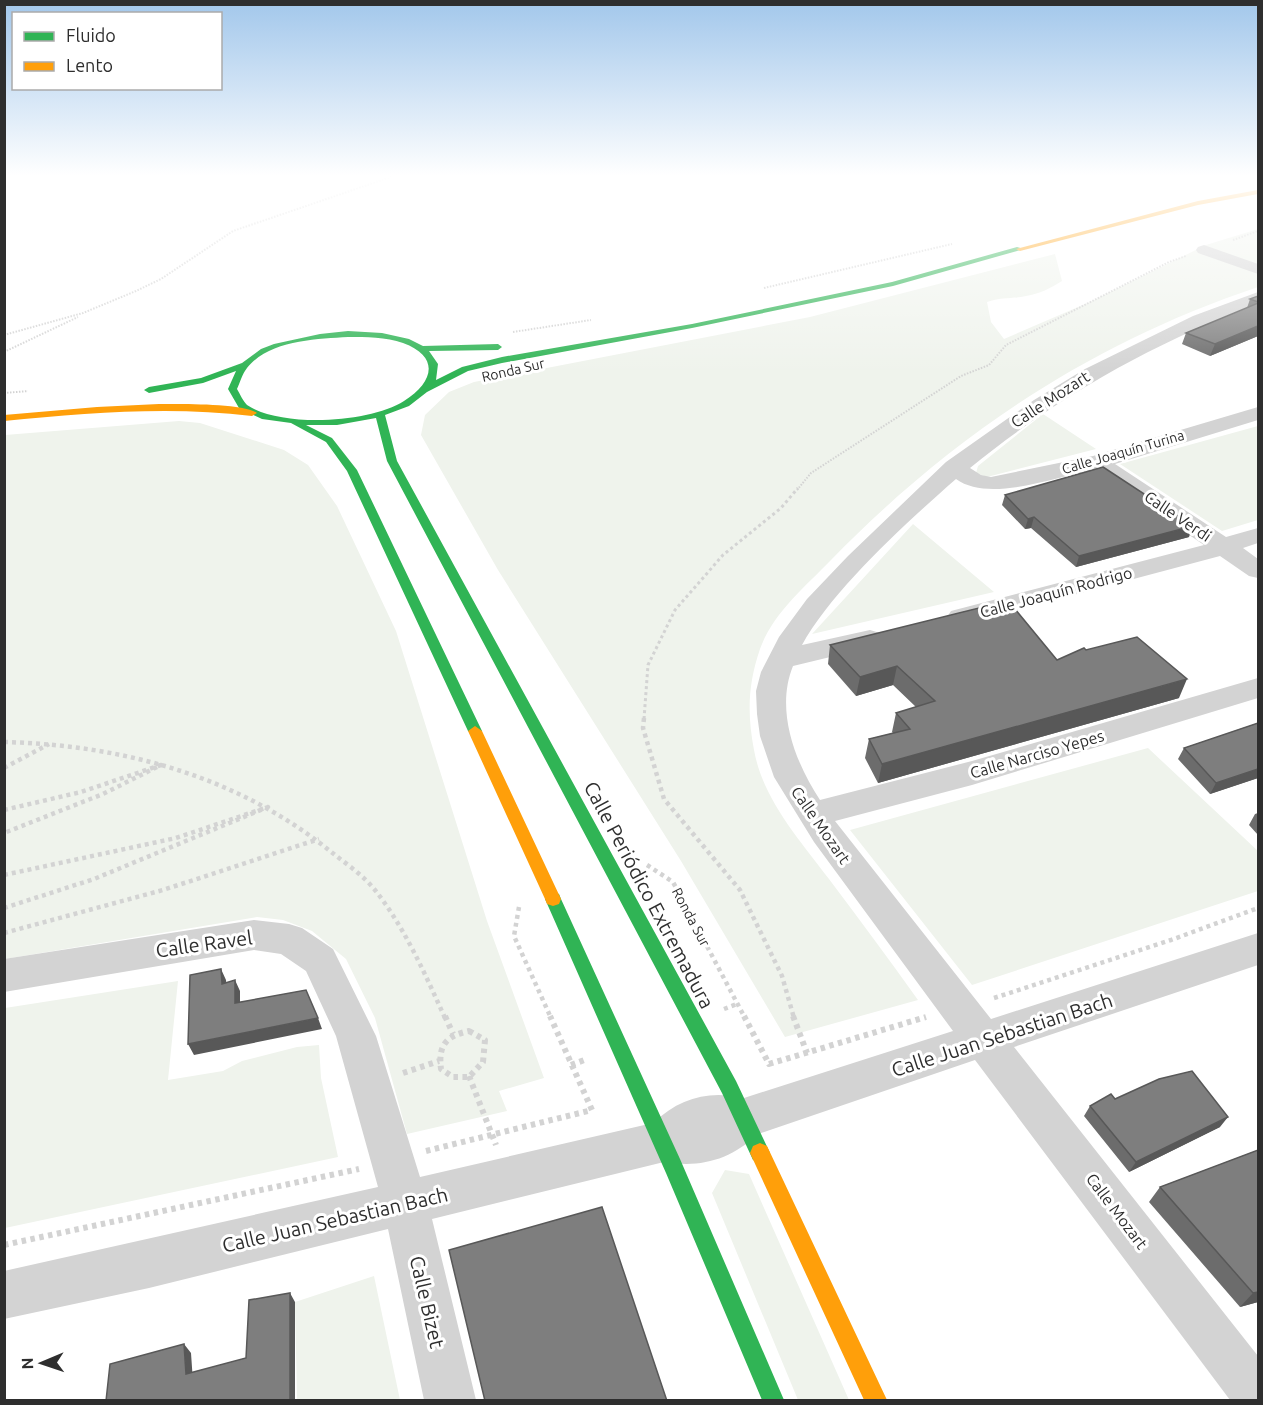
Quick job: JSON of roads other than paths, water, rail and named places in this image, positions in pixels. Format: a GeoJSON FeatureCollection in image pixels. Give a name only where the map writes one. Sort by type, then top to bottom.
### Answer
{"type":"FeatureCollection","features":[{"type":"Feature","properties":{"kind":"main road","name":"Ronda Sur"},"geometry":{"type":"LineString","coordinates":[[245,364],[281,346],[318,337],[376,336],[401,340],[420,349],[458,350],[509,346],[776,298],[995,243]]}},
{"type":"Feature","properties":{"kind":"main road","name":"Ronda Sur"},"geometry":{"type":"LineString","coordinates":[[296,423],[352,420],[380,414],[399,407],[426,389],[474,367],[692,326],[893,284],[1047,243]]}},
{"type":"Feature","properties":{"kind":"main road"},"geometry":{"type":"LineString","coordinates":[[420,349],[430,357],[435,367],[434,378],[426,389]]}},
{"type":"Feature","properties":{"kind":"main road"},"geometry":{"type":"LineString","coordinates":[[136,392],[202,380],[245,364]]}},
{"type":"Feature","properties":{"kind":"main road"},"geometry":{"type":"LineString","coordinates":[[245,364],[234,377],[231,390],[237,403],[252,413]]}},
{"type":"Feature","properties":{"kind":"main road"},"geometry":{"type":"LineString","coordinates":[[16,402],[120,394]]}},
{"type":"Feature","properties":{"kind":"main road"},"geometry":{"type":"LineString","coordinates":[[4,418],[149,406],[202,405],[296,423],[319,433],[338,446],[352,470],[582,958],[664,1141],[773,1401]]}},
{"type":"Feature","properties":{"kind":"main road","name":"Calle Periódico Extremadura"},"geometry":{"type":"LineString","coordinates":[[380,414],[382,433],[392,461],[647,933],[744,1118],[876,1401]]}},
{"type":"Feature","properties":{"kind":"street"},"geometry":{"type":"LineString","coordinates":[[1204,250],[1258,269]]}},
{"type":"Feature","properties":{"kind":"street","name":"Calle Mozart"},"geometry":{"type":"LineString","coordinates":[[1255,1384],[852,869],[813,814],[791,782],[774,737],[771,692],[782,659],[815,605],[902,514],[954,467],[1044,401],[1089,374],[1168,333],[1258,297]]}},
{"type":"Feature","properties":{"kind":"street","name":"Calle Joaquín Turina"},"geometry":{"type":"LineString","coordinates":[[954,467],[974,481],[991,484],[1097,462],[1258,412]]}},
{"type":"Feature","properties":{"kind":"street","name":"Calle Verdi"},"geometry":{"type":"LineString","coordinates":[[1097,462],[1258,570]]}},
{"type":"Feature","properties":{"kind":"street","name":"Calle Joaquín Rodrigo"},"geometry":{"type":"LineString","coordinates":[[938,623],[1258,535]]}},
{"type":"Feature","properties":{"kind":"street"},"geometry":{"type":"LineString","coordinates":[[782,659],[894,634]]}},
{"type":"Feature","properties":{"kind":"street","name":"Calle Narciso Yepes"},"geometry":{"type":"LineString","coordinates":[[813,814],[994,767],[1258,688]]}},
{"type":"Feature","properties":{"kind":"street","name":"Calle Ravel"},"geometry":{"type":"LineString","coordinates":[[4,976],[254,935],[289,939],[320,960],[356,1036],[405,1203]]}},
{"type":"Feature","properties":{"kind":"street","name":"Calle Juan Sebastian Bach"},"geometry":{"type":"LineString","coordinates":[[744,1118],[1258,949]]}},
{"type":"Feature","properties":{"kind":"street"},"geometry":{"type":"LineString","coordinates":[[664,1141],[696,1146],[724,1138],[744,1118]]}},
{"type":"Feature","properties":{"kind":"street","name":"Calle Juan Sebastian Bach"},"geometry":{"type":"LineString","coordinates":[[4,1295],[664,1141]]}},
{"type":"Feature","properties":{"kind":"street","name":"Calle Bizet"},"geometry":{"type":"LineString","coordinates":[[405,1203],[450,1401]]}}]}
